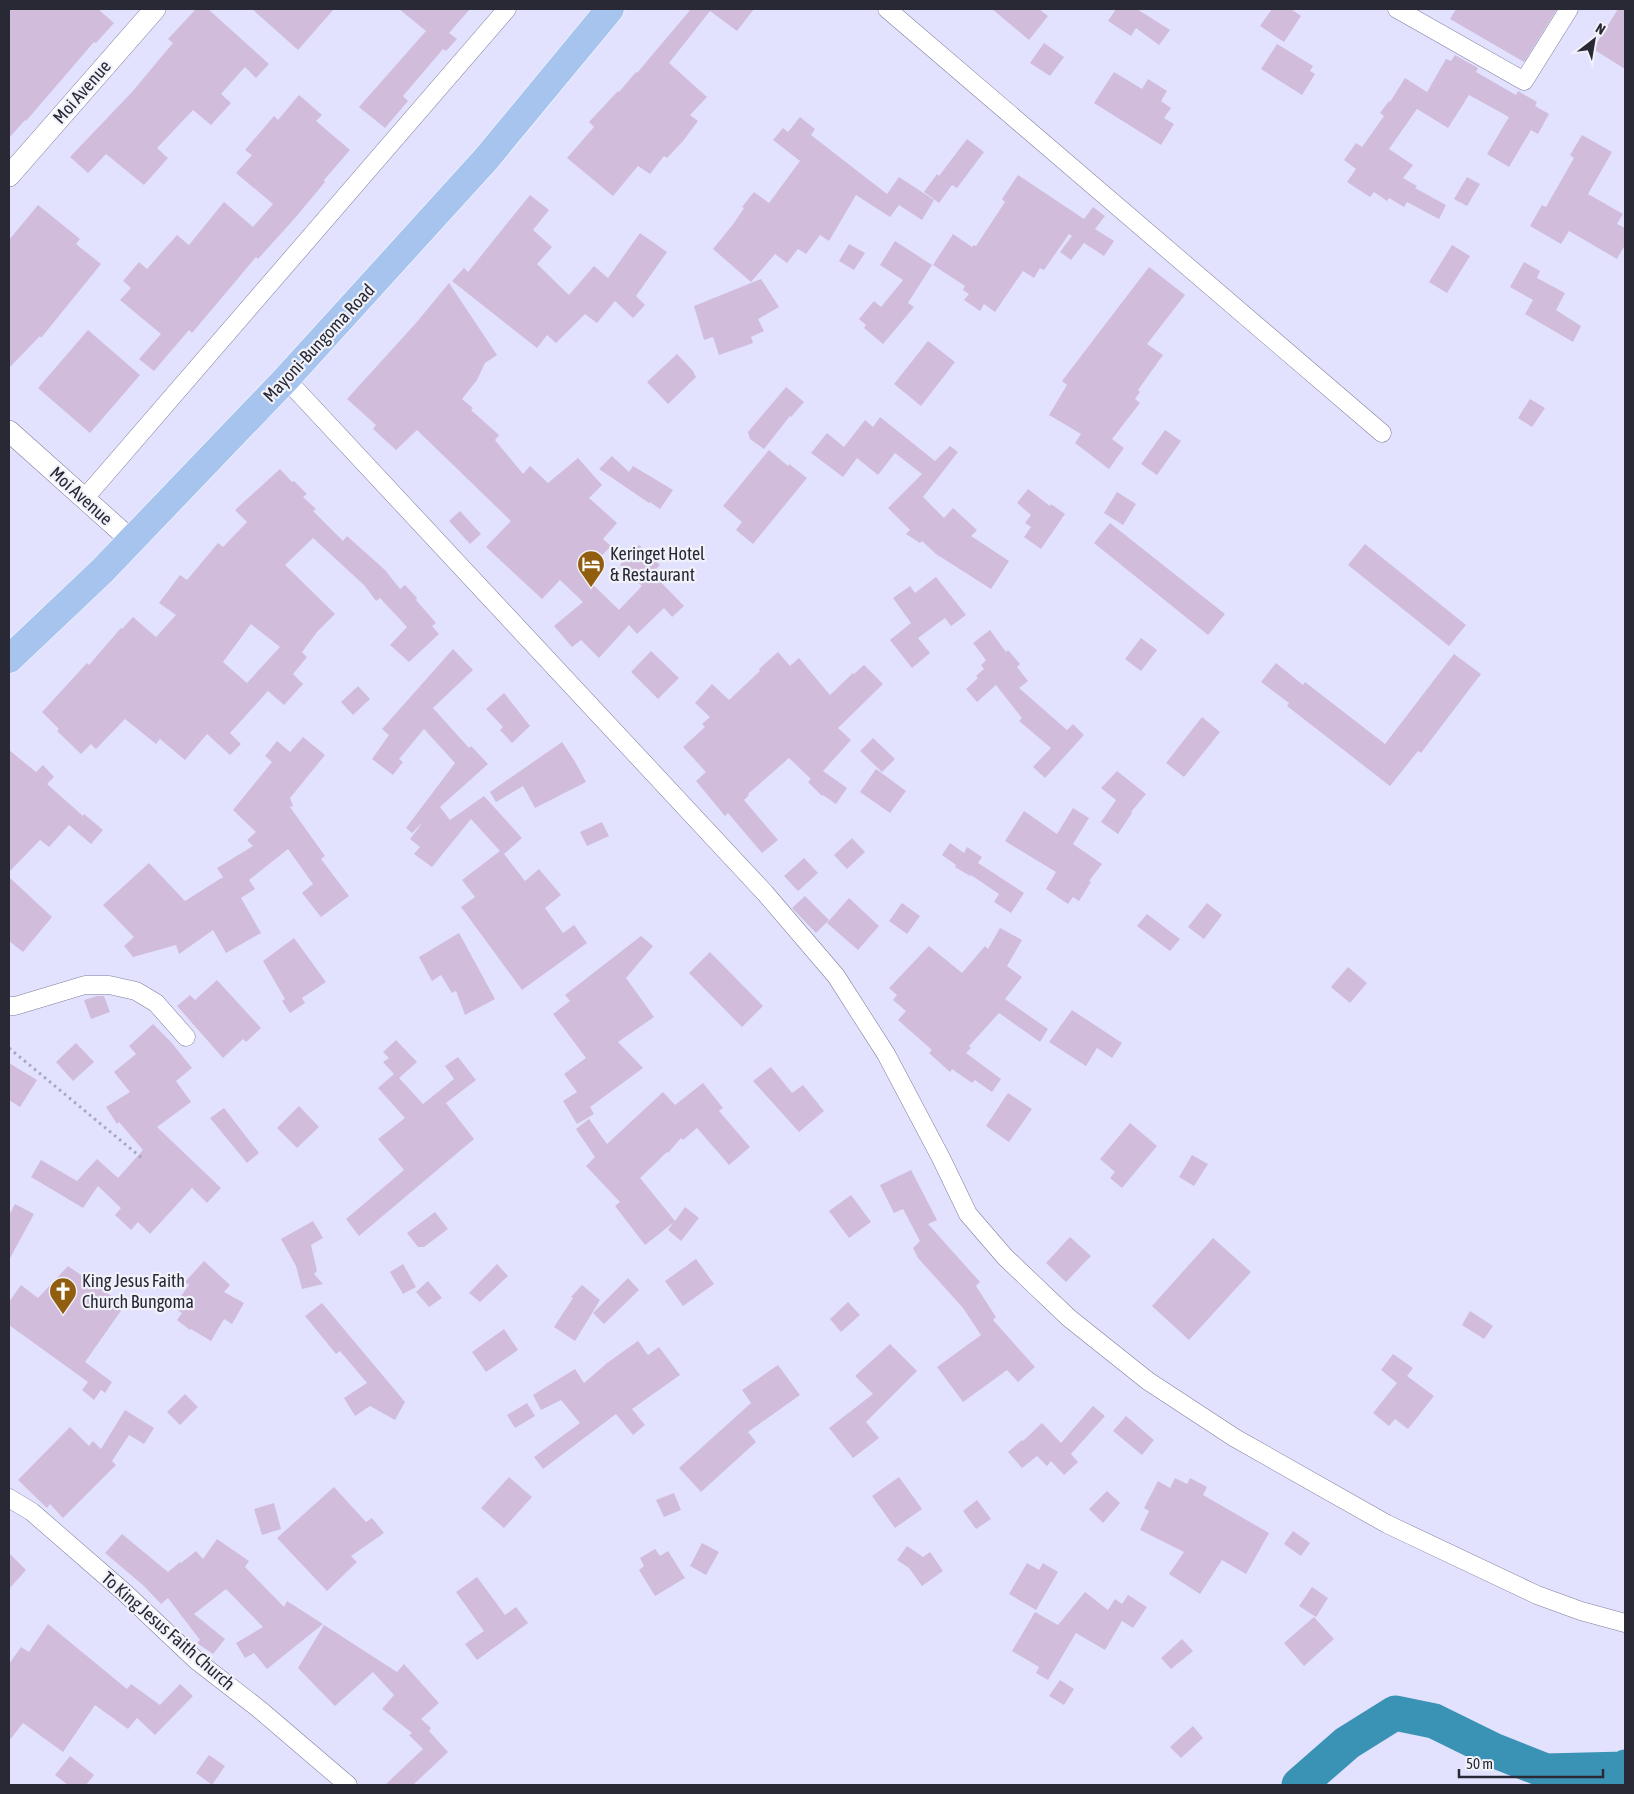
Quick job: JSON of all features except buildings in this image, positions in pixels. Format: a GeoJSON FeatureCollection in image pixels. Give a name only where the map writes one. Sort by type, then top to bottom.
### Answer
{"type":"FeatureCollection","features":[{"type":"Feature","properties":{"kind":"main road","name":"Mayoni-Bungoma Road"},"geometry":{"type":"LineString","coordinates":[[9,659],[102,571],[286,379],[486,158],[610,9]]}},
{"type":"Feature","properties":{"kind":"street","name":"Moi Avenue"},"geometry":{"type":"LineString","coordinates":[[9,176],[155,9]]}},
{"type":"Feature","properties":{"kind":"street"},"geometry":{"type":"LineString","coordinates":[[84,498],[507,9]]}},
{"type":"Feature","properties":{"kind":"street"},"geometry":{"type":"LineString","coordinates":[[887,9],[1382,433]]}},
{"type":"Feature","properties":{"kind":"street"},"geometry":{"type":"LineString","coordinates":[[1397,9],[1524,81],[1569,9]]}},
{"type":"Feature","properties":{"kind":"street"},"geometry":{"type":"LineString","coordinates":[[286,379],[765,893],[836,976],[886,1054],[942,1158],[968,1214],[1005,1257],[1069,1318],[1148,1381],[1235,1438],[1387,1524],[1537,1595],[1581,1611],[1625,1623]]}},
{"type":"Feature","properties":{"kind":"street","name":"Moi Avenue"},"geometry":{"type":"LineString","coordinates":[[9,431],[132,540]]}},
{"type":"Feature","properties":{"kind":"street"},"geometry":{"type":"LineString","coordinates":[[9,1006],[85,985],[109,984],[136,991],[156,1003],[186,1038]]}},
{"type":"Feature","properties":{"kind":"street","name":"To King Jesus Faith Church"},"geometry":{"type":"LineString","coordinates":[[9,1498],[39,1518],[124,1592],[196,1661],[259,1709],[348,1785]]}},
{"type":"Feature","properties":{"kind":"path"},"geometry":{"type":"LineString","coordinates":[[9,1048],[143,1158]]}},
{"type":"Feature","properties":{"kind":"waterway"},"geometry":{"type":"LineString","coordinates":[[1299,1785],[1347,1743],[1395,1713],[1434,1721],[1493,1750],[1546,1771],[1624,1769],[1625,1767]]}},
{"type":"Feature","properties":{"kind":"place","name":"Keringet Hotel & Restaurant"},"geometry":{"type":"Point","coordinates":[591,588]}},
{"type":"Feature","properties":{"kind":"place","name":"King Jesus Faith Church Bungoma"},"geometry":{"type":"Point","coordinates":[63,1315]}}]}
